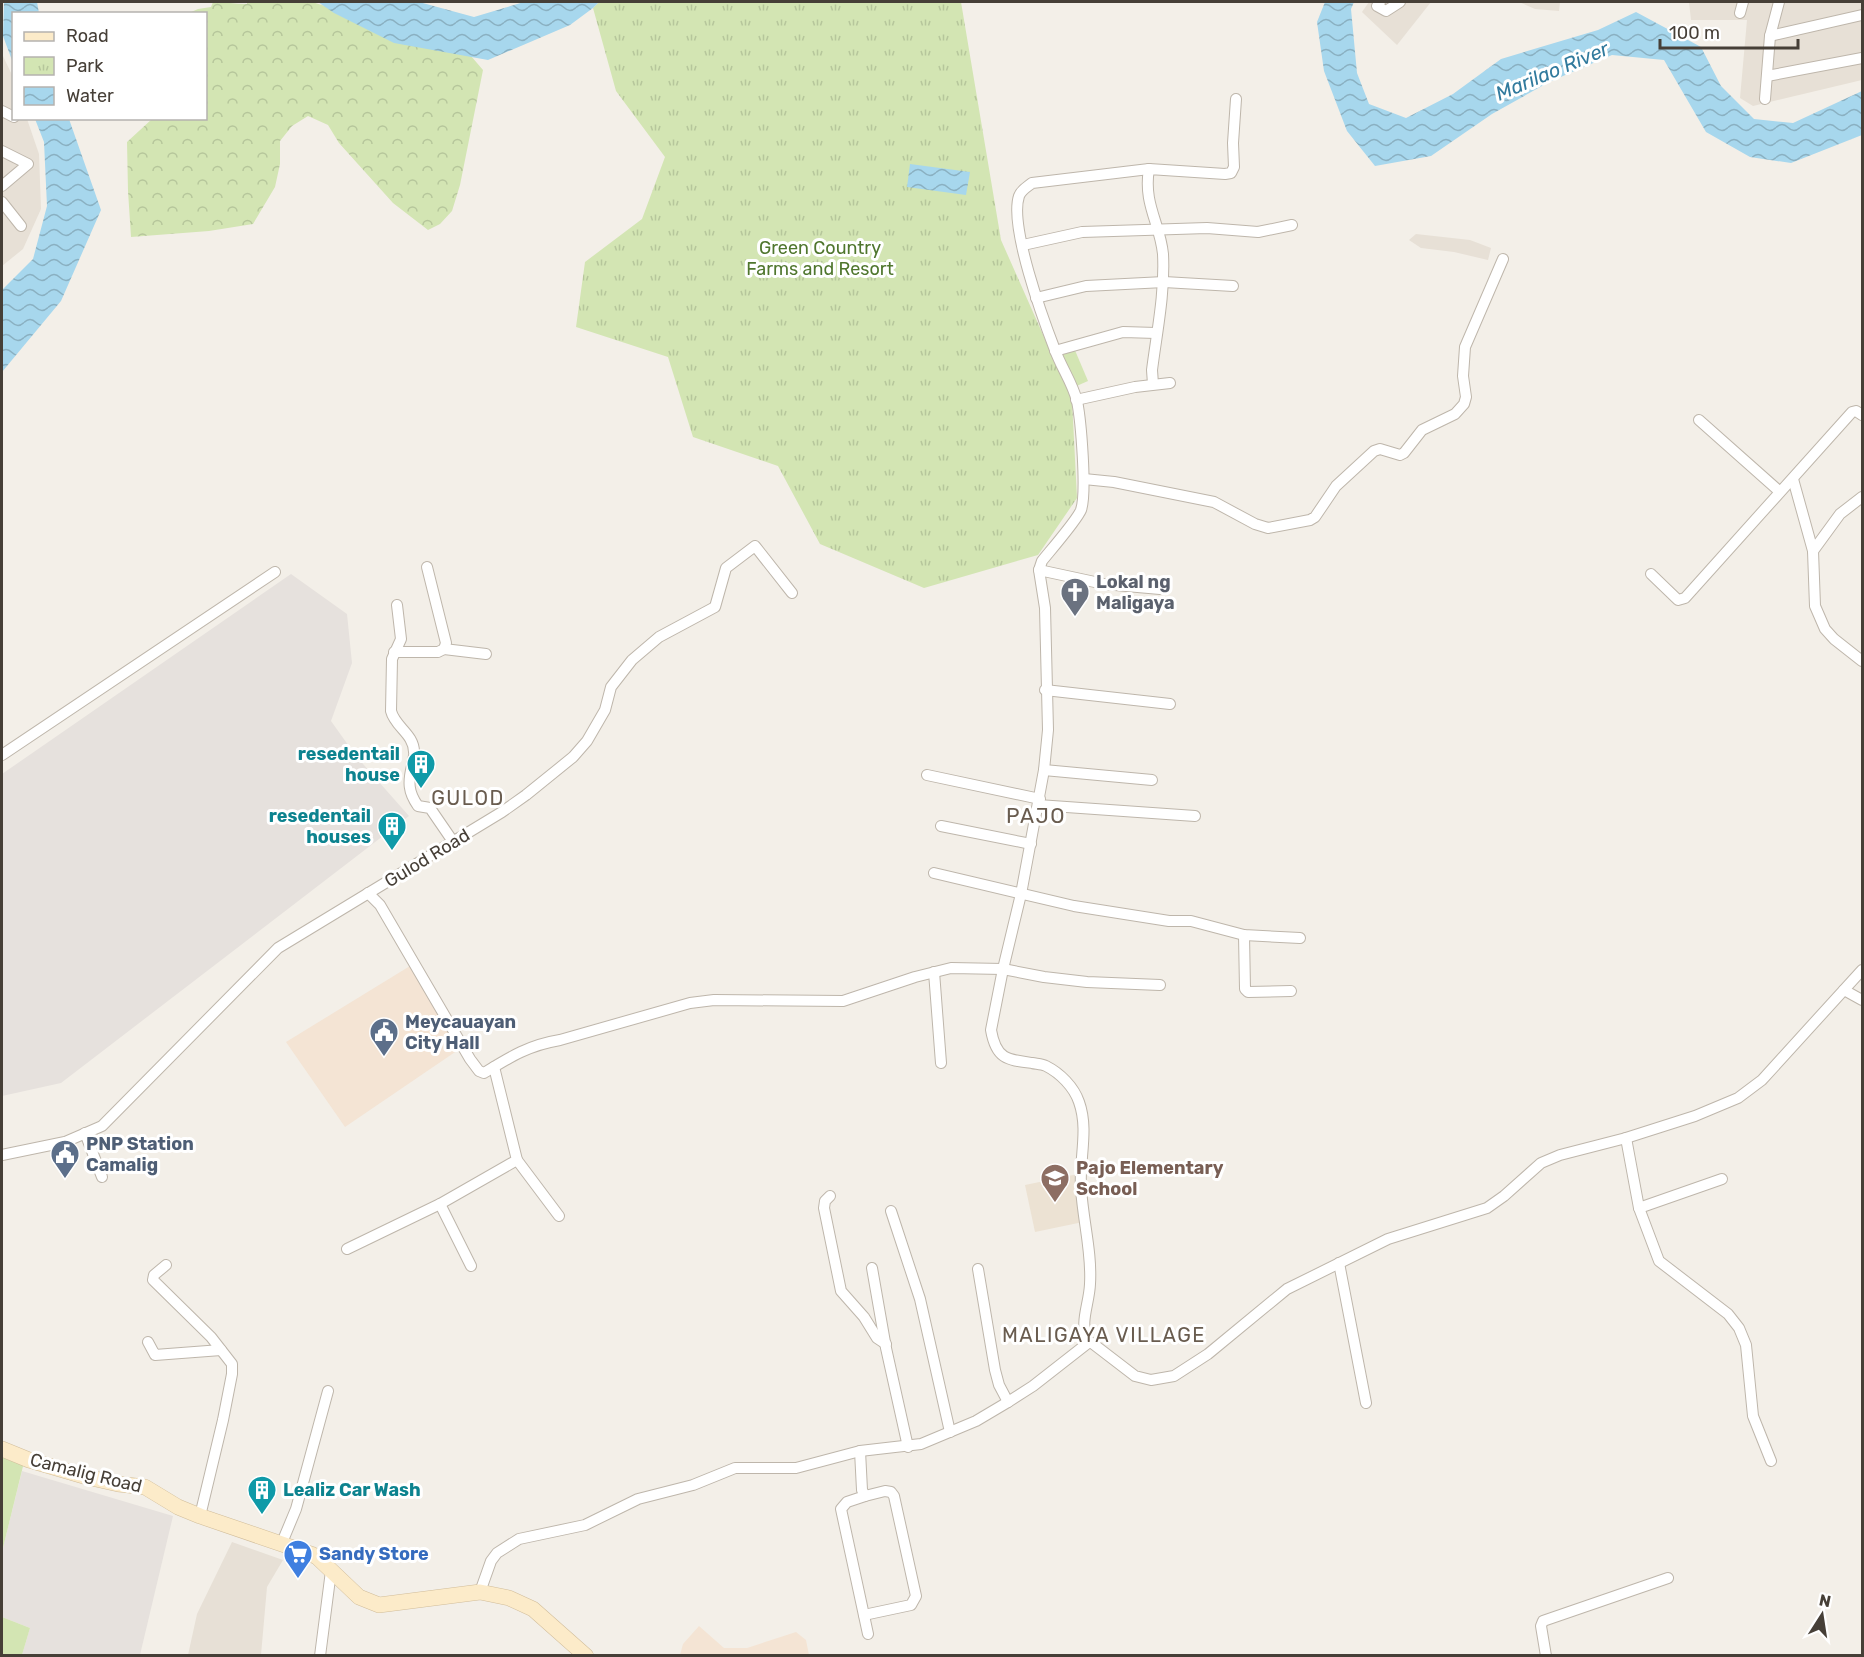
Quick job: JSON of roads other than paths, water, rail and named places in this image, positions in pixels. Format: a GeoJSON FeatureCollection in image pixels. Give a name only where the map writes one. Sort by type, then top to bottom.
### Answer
{"type":"FeatureCollection","features":[{"type":"Feature","properties":{"kind":"main road","name":"Camalig Road"},"geometry":{"type":"LineString","coordinates":[[2,1449],[28,1460],[87,1477],[145,1487],[178,1507],[200,1516],[317,1557],[358,1597],[379,1605],[480,1592],[509,1598],[533,1609],[586,1656]]}},
{"type":"Feature","properties":{"kind":"street"},"geometry":{"type":"LineString","coordinates":[[1380,2],[1377,6],[1386,11],[1400,2]]}},
{"type":"Feature","properties":{"kind":"street"},"geometry":{"type":"LineString","coordinates":[[1740,13],[1743,2]]}},
{"type":"Feature","properties":{"kind":"street"},"geometry":{"type":"LineString","coordinates":[[1765,99],[1770,36],[1779,2]]}},
{"type":"Feature","properties":{"kind":"street"},"geometry":{"type":"LineString","coordinates":[[1770,36],[1863,15]]}},
{"type":"Feature","properties":{"kind":"street"},"geometry":{"type":"LineString","coordinates":[[1767,76],[1863,58]]}},
{"type":"Feature","properties":{"kind":"street"},"geometry":{"type":"LineString","coordinates":[[1236,99],[1234,167],[1231,172],[1225,174],[1149,168],[1032,183],[1019,195],[1017,213],[1036,298],[1076,400],[1084,479],[1080,511],[1042,561],[1039,570],[1044,608],[1048,730],[1044,770],[992,1030],[1001,1054],[1008,1060],[1045,1065],[1065,1080],[1075,1092],[1084,1119],[1081,1188],[1088,1235],[1090,1283],[1083,1331],[1088,1342],[1135,1376],[1151,1380],[1174,1376],[1208,1354],[1287,1289],[1338,1263],[1388,1239],[1487,1208],[1541,1163],[1695,1116],[1738,1098],[1762,1080],[1863,970]]}},
{"type":"Feature","properties":{"kind":"street"},"geometry":{"type":"LineString","coordinates":[[2,151],[28,164],[2,186]]}},
{"type":"Feature","properties":{"kind":"street"},"geometry":{"type":"LineString","coordinates":[[1149,168],[1147,194],[1162,245],[1164,282],[1152,370],[1153,384]]}},
{"type":"Feature","properties":{"kind":"street"},"geometry":{"type":"LineString","coordinates":[[2,202],[21,226]]}},
{"type":"Feature","properties":{"kind":"street"},"geometry":{"type":"LineString","coordinates":[[1023,245],[1082,232],[1207,228],[1258,232],[1292,225]]}},
{"type":"Feature","properties":{"kind":"street"},"geometry":{"type":"LineString","coordinates":[[1084,479],[1124,484],[1214,502],[1255,524],[1268,528],[1310,520],[1319,513],[1336,486],[1374,451],[1380,449],[1400,455],[1422,430],[1455,414],[1461,408],[1466,397],[1463,357],[1465,347],[1503,259]]}},
{"type":"Feature","properties":{"kind":"street"},"geometry":{"type":"LineString","coordinates":[[1036,298],[1086,286],[1164,282],[1233,286]]}},
{"type":"Feature","properties":{"kind":"street"},"geometry":{"type":"LineString","coordinates":[[1055,351],[1123,332],[1156,333]]}},
{"type":"Feature","properties":{"kind":"street"},"geometry":{"type":"LineString","coordinates":[[1076,400],[1153,384],[1170,383]]}},
{"type":"Feature","properties":{"kind":"street"},"geometry":{"type":"LineString","coordinates":[[1651,574],[1678,600],[1685,598],[1852,412],[1856,411],[1863,415]]}},
{"type":"Feature","properties":{"kind":"street"},"geometry":{"type":"LineString","coordinates":[[1699,420],[1779,491]]}},
{"type":"Feature","properties":{"kind":"street"},"geometry":{"type":"LineString","coordinates":[[1793,479],[1813,551],[1815,606],[1825,628],[1834,639],[1863,661]]}},
{"type":"Feature","properties":{"kind":"street"},"geometry":{"type":"LineString","coordinates":[[1813,551],[1840,514],[1863,497]]}},
{"type":"Feature","properties":{"kind":"street","name":"Gulod Road"},"geometry":{"type":"LineString","coordinates":[[2,1155],[65,1142],[102,1125],[278,948],[454,843],[526,795],[573,758],[587,741],[605,710],[611,687],[632,660],[659,637],[715,607],[726,568],[755,546],[792,593]]}},
{"type":"Feature","properties":{"kind":"street"},"geometry":{"type":"LineString","coordinates":[[427,567],[446,643],[444,649]]}},
{"type":"Feature","properties":{"kind":"street"},"geometry":{"type":"LineString","coordinates":[[1039,570],[1104,584],[1161,589]]}},
{"type":"Feature","properties":{"kind":"street"},"geometry":{"type":"LineString","coordinates":[[2,755],[275,572]]}},
{"type":"Feature","properties":{"kind":"street"},"geometry":{"type":"LineString","coordinates":[[397,605],[401,639],[394,652],[391,711],[393,717],[410,737],[414,752],[408,781],[411,796],[418,806],[430,808],[454,843]]}},
{"type":"Feature","properties":{"kind":"street"},"geometry":{"type":"LineString","coordinates":[[394,652],[438,652],[444,649],[486,654]]}},
{"type":"Feature","properties":{"kind":"street"},"geometry":{"type":"LineString","coordinates":[[1045,690],[1170,704]]}},
{"type":"Feature","properties":{"kind":"street"},"geometry":{"type":"LineString","coordinates":[[1044,770],[1152,780]]}},
{"type":"Feature","properties":{"kind":"street"},"geometry":{"type":"LineString","coordinates":[[927,775],[1039,802],[1195,816]]}},
{"type":"Feature","properties":{"kind":"street"},"geometry":{"type":"LineString","coordinates":[[941,826],[1031,844]]}},
{"type":"Feature","properties":{"kind":"street"},"geometry":{"type":"LineString","coordinates":[[934,873],[1124,915],[1169,921],[1191,921],[1244,935],[1300,938]]}},
{"type":"Feature","properties":{"kind":"street"},"geometry":{"type":"LineString","coordinates":[[368,893],[380,905],[470,1059],[479,1071],[484,1073],[540,1043],[561,1040],[690,1003],[714,1000],[843,1001],[951,968],[1003,969],[1076,981],[1160,985]]}},
{"type":"Feature","properties":{"kind":"street"},"geometry":{"type":"LineString","coordinates":[[1244,935],[1245,989],[1248,992],[1291,991]]}},
{"type":"Feature","properties":{"kind":"street"},"geometry":{"type":"LineString","coordinates":[[933,972],[941,1063]]}},
{"type":"Feature","properties":{"kind":"street"},"geometry":{"type":"LineString","coordinates":[[1844,990],[1863,1000]]}},
{"type":"Feature","properties":{"kind":"street"},"geometry":{"type":"LineString","coordinates":[[494,1067],[517,1160],[559,1216]]}},
{"type":"Feature","properties":{"kind":"street"},"geometry":{"type":"LineString","coordinates":[[85,1133],[102,1177]]}},
{"type":"Feature","properties":{"kind":"street"},"geometry":{"type":"LineString","coordinates":[[1626,1138],[1639,1208],[1662,1264],[1728,1314],[1740,1328],[1746,1345],[1753,1416],[1771,1461]]}},
{"type":"Feature","properties":{"kind":"street"},"geometry":{"type":"LineString","coordinates":[[347,1249],[440,1204],[517,1160]]}},
{"type":"Feature","properties":{"kind":"street"},"geometry":{"type":"LineString","coordinates":[[1639,1208],[1722,1179]]}},
{"type":"Feature","properties":{"kind":"street"},"geometry":{"type":"LineString","coordinates":[[830,1196],[825,1201],[824,1208],[841,1291],[864,1317],[877,1338],[886,1344]]}},
{"type":"Feature","properties":{"kind":"street"},"geometry":{"type":"LineString","coordinates":[[440,1204],[471,1266]]}},
{"type":"Feature","properties":{"kind":"street"},"geometry":{"type":"LineString","coordinates":[[891,1211],[920,1299],[950,1432]]}},
{"type":"Feature","properties":{"kind":"street"},"geometry":{"type":"LineString","coordinates":[[1338,1263],[1366,1403]]}},
{"type":"Feature","properties":{"kind":"street"},"geometry":{"type":"LineString","coordinates":[[166,1265],[154,1275],[153,1280],[211,1337],[232,1364],[232,1374],[200,1516]]}},
{"type":"Feature","properties":{"kind":"street"},"geometry":{"type":"LineString","coordinates":[[872,1268],[908,1447]]}},
{"type":"Feature","properties":{"kind":"street"},"geometry":{"type":"LineString","coordinates":[[978,1269],[995,1370],[999,1385],[1008,1402]]}},
{"type":"Feature","properties":{"kind":"street"},"geometry":{"type":"LineString","coordinates":[[148,1342],[155,1355],[221,1350]]}},
{"type":"Feature","properties":{"kind":"street"},"geometry":{"type":"LineString","coordinates":[[480,1592],[491,1561],[497,1552],[519,1539],[585,1525],[639,1499],[693,1485],[735,1468],[796,1468],[860,1451],[908,1447],[976,1421],[1033,1386],[1088,1342]]}},
{"type":"Feature","properties":{"kind":"street"},"geometry":{"type":"LineString","coordinates":[[281,1545],[296,1509],[328,1391]]}},
{"type":"Feature","properties":{"kind":"street"},"geometry":{"type":"LineString","coordinates":[[860,1451],[862,1490],[865,1497]]}},
{"type":"Feature","properties":{"kind":"street"},"geometry":{"type":"LineString","coordinates":[[864,1615],[911,1605],[916,1596],[894,1496],[891,1492],[885,1491],[847,1502],[841,1509],[868,1634]]}},
{"type":"Feature","properties":{"kind":"street"},"geometry":{"type":"LineString","coordinates":[[320,1656],[331,1572]]}},
{"type":"Feature","properties":{"kind":"street"},"geometry":{"type":"LineString","coordinates":[[1546,1656],[1541,1626],[1543,1622],[1668,1578]]}},
{"type":"Feature","properties":{"kind":"water"},"geometry":{"type":"Polygon","coordinates":[[[4,2],[37,2],[39,12],[12,12],[12,60],[3,36],[4,2]]]}},
{"type":"Feature","properties":{"kind":"water"},"geometry":{"type":"Polygon","coordinates":[[[318,2],[419,2],[474,17],[524,2],[599,2],[570,25],[488,60],[394,43],[334,13],[318,2]]]}},
{"type":"Feature","properties":{"kind":"water","name":"Marilao River"},"geometry":{"type":"Polygon","coordinates":[[[1325,2],[1354,2],[1351,9],[1357,73],[1369,104],[1406,118],[1453,94],[1501,59],[1598,30],[1636,12],[1701,47],[1721,86],[1754,119],[1793,123],[1862,91],[1862,135],[1791,163],[1750,157],[1706,132],[1664,60],[1612,55],[1549,82],[1492,114],[1431,156],[1375,166],[1347,131],[1324,71],[1317,22],[1325,2]]]}},
{"type":"Feature","properties":{"kind":"water"},"geometry":{"type":"Polygon","coordinates":[[[35,120],[69,120],[101,210],[61,301],[2,372],[2,290],[33,259],[47,206],[44,142],[35,120]]]}},
{"type":"Feature","properties":{"kind":"water"},"geometry":{"type":"Polygon","coordinates":[[[910,164],[970,172],[966,195],[907,187],[910,164]]]}},
{"type":"Feature","properties":{"kind":"place","name":"Lokal ng Maligaya"},"geometry":{"type":"Point","coordinates":[1075,618]}},
{"type":"Feature","properties":{"kind":"place","name":"resedentail house"},"geometry":{"type":"Point","coordinates":[421,790]}},
{"type":"Feature","properties":{"kind":"place","name":"resedentail houses"},"geometry":{"type":"Point","coordinates":[392,852]}},
{"type":"Feature","properties":{"kind":"place","name":"Meycauayan City Hall"},"geometry":{"type":"Point","coordinates":[384,1058]}},
{"type":"Feature","properties":{"kind":"place","name":"PNP Station Camalig"},"geometry":{"type":"Point","coordinates":[65,1180]}},
{"type":"Feature","properties":{"kind":"place","name":"Pajo Elementary School"},"geometry":{"type":"Point","coordinates":[1055,1204]}},
{"type":"Feature","properties":{"kind":"place","name":"Lealiz Car Wash"},"geometry":{"type":"Point","coordinates":[262,1516]}},
{"type":"Feature","properties":{"kind":"place","name":"Sandy Store"},"geometry":{"type":"Point","coordinates":[298,1580]}},
{"type":"Feature","properties":{"kind":"district","name":"GULOD"},"geometry":{"type":"Point","coordinates":[468,798]}},
{"type":"Feature","properties":{"kind":"district","name":"PAJO"},"geometry":{"type":"Point","coordinates":[1036,815]}},
{"type":"Feature","properties":{"kind":"district","name":"MALIGAYA VILLAGE"},"geometry":{"type":"Point","coordinates":[1104,1335]}},
{"type":"Feature","properties":{"kind":"park label","name":"Green Country Farms and Resort"},"geometry":{"type":"Point","coordinates":[820,258]}}]}
